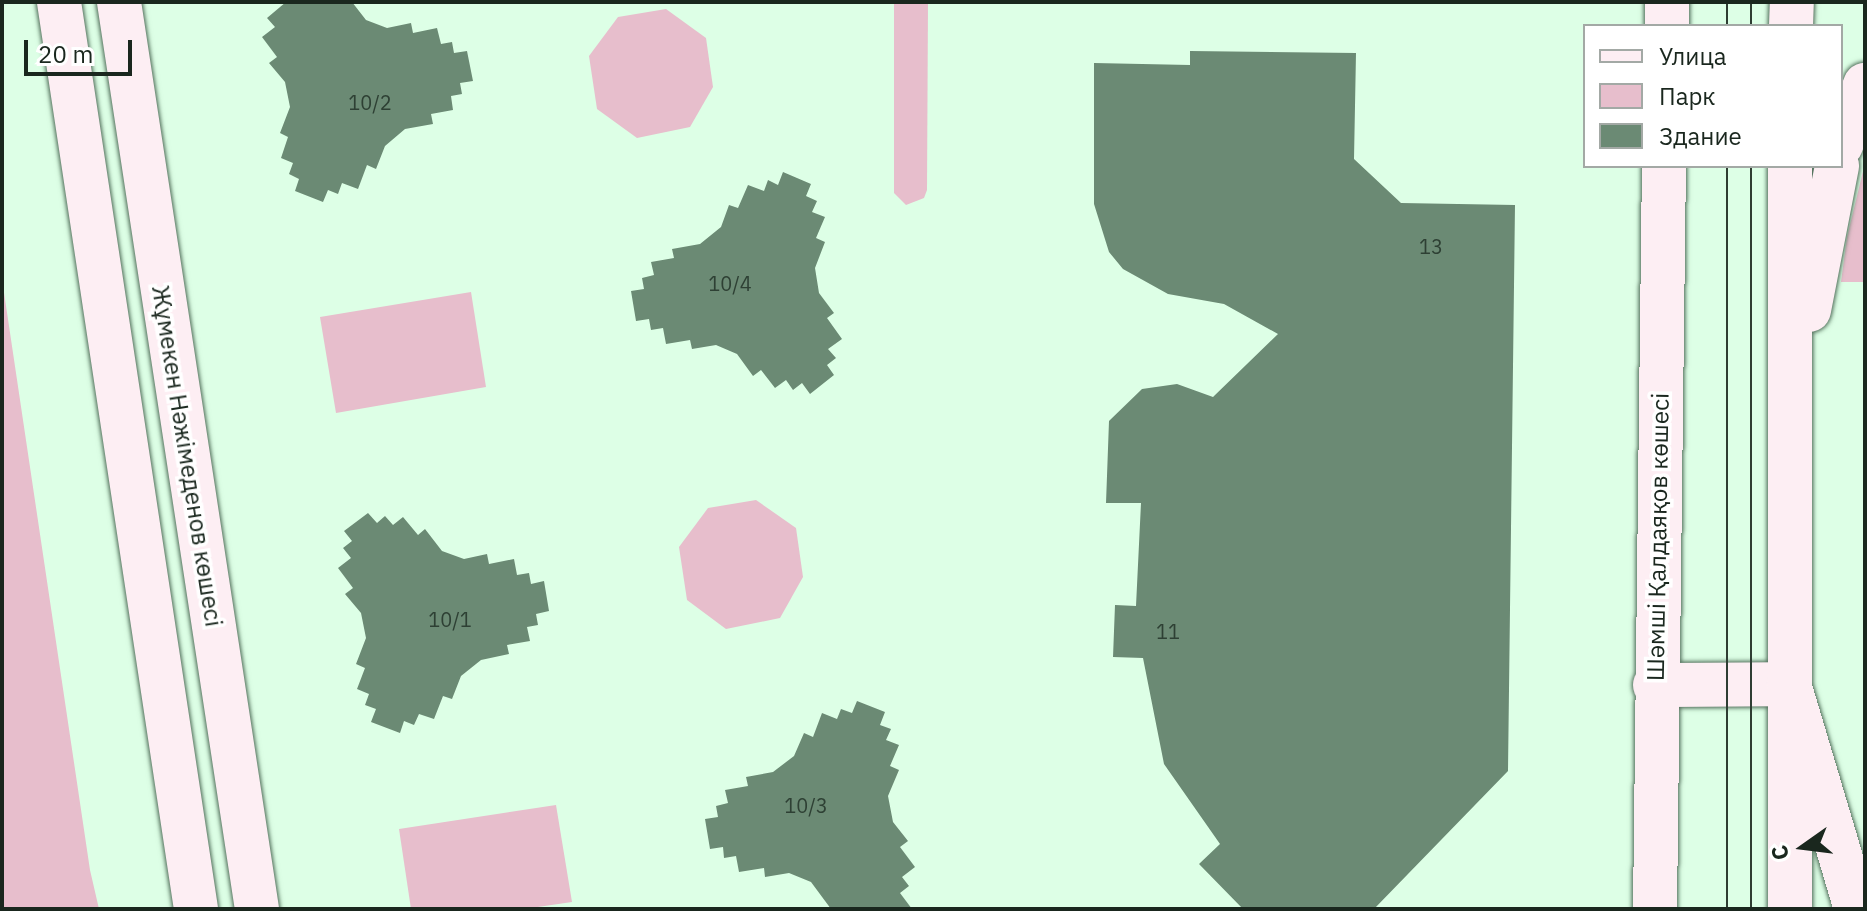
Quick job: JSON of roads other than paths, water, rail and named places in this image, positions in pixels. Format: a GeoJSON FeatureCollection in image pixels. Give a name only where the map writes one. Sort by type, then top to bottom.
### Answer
{"type":"FeatureCollection","features":[{"type":"Feature","properties":{"kind":"main road"},"geometry":{"type":"LineString","coordinates":[[59,2],[196,909]]}},
{"type":"Feature","properties":{"kind":"main road","name":"Жұмекен Нәжімеденов көшесі"},"geometry":{"type":"LineString","coordinates":[[119,2],[257,909]]}},
{"type":"Feature","properties":{"kind":"main road"},"geometry":{"type":"LineString","coordinates":[[1667,2],[1667,24]]}},
{"type":"Feature","properties":{"kind":"main road"},"geometry":{"type":"LineString","coordinates":[[1791,24],[1792,2]]}},
{"type":"Feature","properties":{"kind":"main road"},"geometry":{"type":"LineString","coordinates":[[1843,140],[1865,85]]}},
{"type":"Feature","properties":{"kind":"main road","name":"Шәмші Қалдаяқов көшесі"},"geometry":{"type":"LineString","coordinates":[[1655,909],[1655,685],[1664,168]]}},
{"type":"Feature","properties":{"kind":"main road"},"geometry":{"type":"LineString","coordinates":[[1790,168],[1790,909]]}},
{"type":"Feature","properties":{"kind":"main road"},"geometry":{"type":"LineString","coordinates":[[1788,435],[1837,168]]}},
{"type":"Feature","properties":{"kind":"main road"},"geometry":{"type":"LineString","coordinates":[[140,535],[159,580],[188,690],[226,705]]}},
{"type":"Feature","properties":{"kind":"main road"},"geometry":{"type":"LineString","coordinates":[[1655,685],[1789,684]]}},
{"type":"Feature","properties":{"kind":"main road"},"geometry":{"type":"LineString","coordinates":[[1789,684],[1856,909]]}},
{"type":"Feature","properties":{"kind":"tram line"},"geometry":{"type":"LineString","coordinates":[[1727,2],[1727,24]]}},
{"type":"Feature","properties":{"kind":"tram line"},"geometry":{"type":"LineString","coordinates":[[1751,2],[1751,24]]}},
{"type":"Feature","properties":{"kind":"tram line"},"geometry":{"type":"LineString","coordinates":[[1727,168],[1727,909]]}},
{"type":"Feature","properties":{"kind":"tram line"},"geometry":{"type":"LineString","coordinates":[[1751,168],[1751,909]]}}]}
